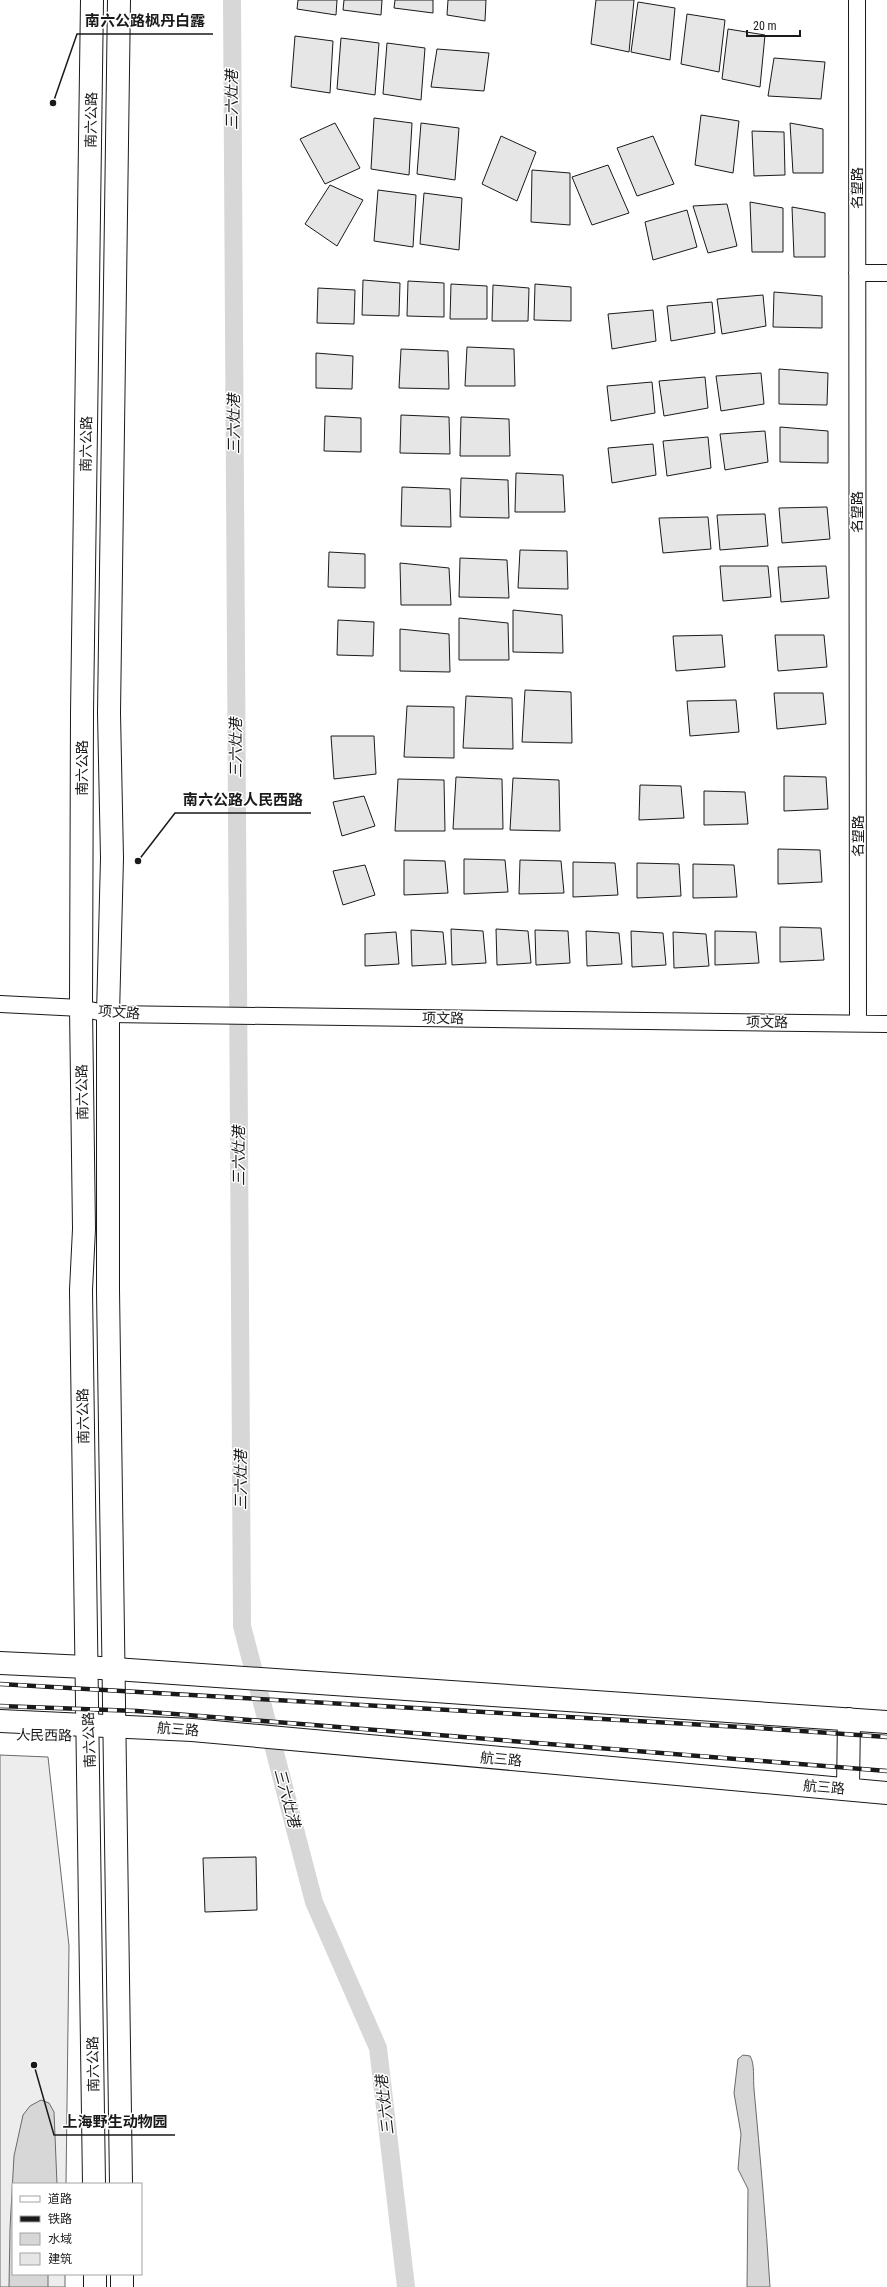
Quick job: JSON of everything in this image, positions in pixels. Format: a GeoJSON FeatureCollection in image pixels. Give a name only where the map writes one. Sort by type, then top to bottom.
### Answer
{"type":"FeatureCollection","features":[{"type":"Feature","properties":{"kind":"main road","name":"南六公路"},"geometry":{"type":"LineString","coordinates":[[92,0],[82,713],[81,1008],[84,1229],[81,1290],[86,1667],[89,1730],[94,2183]]}},
{"type":"Feature","properties":{"kind":"main road","name":"南六公路"},"geometry":{"type":"LineString","coordinates":[[118,0],[108,713],[112,858],[108,1014],[108,1290],[115,1669],[121,2183]]}},
{"type":"Feature","properties":{"kind":"main road"},"geometry":{"type":"LineString","coordinates":[[0,1664],[86,1667],[887,1722]]}},
{"type":"Feature","properties":{"kind":"main road"},"geometry":{"type":"LineString","coordinates":[[848,1789],[849,1719]]}},
{"type":"Feature","properties":{"kind":"main road","name":"人民西路"},"geometry":{"type":"LineString","coordinates":[[0,1721],[89,1730]]}},
{"type":"Feature","properties":{"kind":"main road","name":"人民西路"},"geometry":{"type":"LineString","coordinates":[[0,1734],[89,1730],[115,1725]]}},
{"type":"Feature","properties":{"kind":"main road","name":"航三路"},"geometry":{"type":"LineString","coordinates":[[115,1725],[192,1730],[887,1792]]}},
{"type":"Feature","properties":{"kind":"main road"},"geometry":{"type":"LineString","coordinates":[[95,2275],[95,2287]]}},
{"type":"Feature","properties":{"kind":"main road"},"geometry":{"type":"LineString","coordinates":[[122,2275],[122,2287]]}},
{"type":"Feature","properties":{"kind":"street","name":"名望路"},"geometry":{"type":"LineString","coordinates":[[857,0],[858,1024]]}},
{"type":"Feature","properties":{"kind":"street"},"geometry":{"type":"LineString","coordinates":[[857,273],[887,273]]}},
{"type":"Feature","properties":{"kind":"street","name":"项文路"},"geometry":{"type":"LineString","coordinates":[[0,1004],[81,1008],[108,1014],[887,1024]]}},
{"type":"Feature","properties":{"kind":"shaded area"},"geometry":{"type":"Polygon","coordinates":[[[0,1755],[48,1757],[69,1946],[66,2183],[12,2183],[12,2275],[65,2275],[65,2287],[0,2287],[0,1755]]]}},
{"type":"Feature","properties":{"kind":"water"},"geometry":{"type":"Polygon","coordinates":[[[743,2055],[750,2056],[753,2067],[770,2287],[747,2287],[748,2189],[738,2169],[741,2134],[734,2093],[738,2059],[743,2055]]]}},
{"type":"Feature","properties":{"kind":"water"},"geometry":{"type":"Polygon","coordinates":[[[41,2100],[49,2103],[54,2112],[57,2183],[12,2183],[14,2156],[23,2115],[30,2106],[41,2100]]]}},
{"type":"Feature","properties":{"kind":"water"},"geometry":{"type":"Polygon","coordinates":[[[12,2192],[12,2275],[48,2275],[48,2287],[9,2287],[12,2192]]]}},
{"type":"Feature","properties":{"kind":"building"},"geometry":{"type":"Polygon","coordinates":[[[298,0],[337,0],[336,15],[297,9],[298,0]]]}},
{"type":"Feature","properties":{"kind":"building"},"geometry":{"type":"Polygon","coordinates":[[[344,0],[382,0],[381,15],[343,10],[344,0]]]}},
{"type":"Feature","properties":{"kind":"building"},"geometry":{"type":"Polygon","coordinates":[[[395,0],[433,0],[433,13],[394,8],[395,0]]]}},
{"type":"Feature","properties":{"kind":"building"},"geometry":{"type":"Polygon","coordinates":[[[448,0],[486,0],[485,21],[447,15],[448,0]]]}},
{"type":"Feature","properties":{"kind":"building"},"geometry":{"type":"Polygon","coordinates":[[[596,0],[634,0],[629,52],[591,44],[596,0]]]}},
{"type":"Feature","properties":{"kind":"building"},"geometry":{"type":"Polygon","coordinates":[[[638,2],[675,8],[670,60],[631,52],[638,2]]]}},
{"type":"Feature","properties":{"kind":"building"},"geometry":{"type":"Polygon","coordinates":[[[687,14],[725,20],[719,72],[681,64],[687,14]]]}},
{"type":"Feature","properties":{"kind":"building"},"geometry":{"type":"Polygon","coordinates":[[[728,29],[765,35],[760,87],[722,79],[728,29]]]}},
{"type":"Feature","properties":{"kind":"building"},"geometry":{"type":"Polygon","coordinates":[[[295,36],[333,41],[330,93],[291,87],[295,36]]]}},
{"type":"Feature","properties":{"kind":"building"},"geometry":{"type":"Polygon","coordinates":[[[341,38],[379,43],[375,95],[337,89],[341,38]]]}},
{"type":"Feature","properties":{"kind":"building"},"geometry":{"type":"Polygon","coordinates":[[[387,43],[425,48],[421,100],[383,94],[387,43]]]}},
{"type":"Feature","properties":{"kind":"building"},"geometry":{"type":"Polygon","coordinates":[[[437,49],[489,53],[484,91],[431,87],[437,49]]]}},
{"type":"Feature","properties":{"kind":"building"},"geometry":{"type":"Polygon","coordinates":[[[774,58],[825,62],[821,99],[768,96],[774,58]]]}},
{"type":"Feature","properties":{"kind":"building"},"geometry":{"type":"Polygon","coordinates":[[[701,115],[739,121],[733,173],[695,165],[701,115]]]}},
{"type":"Feature","properties":{"kind":"building"},"geometry":{"type":"Polygon","coordinates":[[[374,118],[412,123],[409,175],[371,169],[374,118]]]}},
{"type":"Feature","properties":{"kind":"building"},"geometry":{"type":"Polygon","coordinates":[[[335,123],[360,168],[325,184],[300,139],[335,123]]]}},
{"type":"Feature","properties":{"kind":"building"},"geometry":{"type":"Polygon","coordinates":[[[421,123],[459,128],[455,180],[417,174],[421,123]]]}},
{"type":"Feature","properties":{"kind":"building"},"geometry":{"type":"Polygon","coordinates":[[[790,123],[823,129],[823,173],[793,173],[790,123]]]}},
{"type":"Feature","properties":{"kind":"building"},"geometry":{"type":"Polygon","coordinates":[[[752,131],[784,132],[785,175],[754,176],[752,131]]]}},
{"type":"Feature","properties":{"kind":"building"},"geometry":{"type":"Polygon","coordinates":[[[501,136],[536,152],[517,201],[482,184],[501,136]]]}},
{"type":"Feature","properties":{"kind":"building"},"geometry":{"type":"Polygon","coordinates":[[[653,136],[674,184],[637,196],[617,148],[653,136]]]}},
{"type":"Feature","properties":{"kind":"building"},"geometry":{"type":"Polygon","coordinates":[[[608,165],[629,213],[592,225],[572,177],[608,165]]]}},
{"type":"Feature","properties":{"kind":"building"},"geometry":{"type":"Polygon","coordinates":[[[532,170],[570,173],[570,225],[531,222],[532,170]]]}},
{"type":"Feature","properties":{"kind":"building"},"geometry":{"type":"Polygon","coordinates":[[[330,185],[363,200],[337,246],[305,224],[330,185]]]}},
{"type":"Feature","properties":{"kind":"building"},"geometry":{"type":"Polygon","coordinates":[[[378,190],[416,195],[413,247],[374,241],[378,190]]]}},
{"type":"Feature","properties":{"kind":"building"},"geometry":{"type":"Polygon","coordinates":[[[424,193],[462,198],[459,250],[420,244],[424,193]]]}},
{"type":"Feature","properties":{"kind":"building"},"geometry":{"type":"Polygon","coordinates":[[[750,202],[783,208],[783,252],[752,252],[750,202]]]}},
{"type":"Feature","properties":{"kind":"building"},"geometry":{"type":"Polygon","coordinates":[[[727,204],[737,246],[708,253],[693,206],[727,204]]]}},
{"type":"Feature","properties":{"kind":"building"},"geometry":{"type":"Polygon","coordinates":[[[792,207],[825,213],[825,257],[794,257],[792,207]]]}},
{"type":"Feature","properties":{"kind":"building"},"geometry":{"type":"Polygon","coordinates":[[[687,210],[697,247],[653,260],[645,222],[687,210]]]}},
{"type":"Feature","properties":{"kind":"building"},"geometry":{"type":"Polygon","coordinates":[[[363,280],[400,283],[399,316],[362,315],[363,280]]]}},
{"type":"Feature","properties":{"kind":"building"},"geometry":{"type":"Polygon","coordinates":[[[408,281],[444,283],[444,317],[407,316],[408,281]]]}},
{"type":"Feature","properties":{"kind":"building"},"geometry":{"type":"Polygon","coordinates":[[[451,284],[487,286],[487,319],[450,319],[451,284]]]}},
{"type":"Feature","properties":{"kind":"building"},"geometry":{"type":"Polygon","coordinates":[[[535,284],[571,287],[571,321],[534,320],[535,284]]]}},
{"type":"Feature","properties":{"kind":"building"},"geometry":{"type":"Polygon","coordinates":[[[493,285],[529,288],[528,321],[492,321],[493,285]]]}},
{"type":"Feature","properties":{"kind":"building"},"geometry":{"type":"Polygon","coordinates":[[[318,288],[355,290],[354,324],[317,323],[318,288]]]}},
{"type":"Feature","properties":{"kind":"building"},"geometry":{"type":"Polygon","coordinates":[[[774,292],[822,296],[822,328],[773,327],[774,292]]]}},
{"type":"Feature","properties":{"kind":"building"},"geometry":{"type":"Polygon","coordinates":[[[763,295],[766,326],[722,334],[717,299],[763,295]]]}},
{"type":"Feature","properties":{"kind":"building"},"geometry":{"type":"Polygon","coordinates":[[[712,302],[715,333],[671,341],[667,306],[712,302]]]}},
{"type":"Feature","properties":{"kind":"building"},"geometry":{"type":"Polygon","coordinates":[[[653,310],[656,341],[612,349],[608,314],[653,310]]]}},
{"type":"Feature","properties":{"kind":"building"},"geometry":{"type":"Polygon","coordinates":[[[467,347],[514,349],[515,386],[465,386],[467,347]]]}},
{"type":"Feature","properties":{"kind":"building"},"geometry":{"type":"Polygon","coordinates":[[[401,349],[448,351],[449,389],[399,388],[401,349]]]}},
{"type":"Feature","properties":{"kind":"building"},"geometry":{"type":"Polygon","coordinates":[[[316,353],[353,356],[352,389],[316,388],[316,353]]]}},
{"type":"Feature","properties":{"kind":"building"},"geometry":{"type":"Polygon","coordinates":[[[779,369],[828,373],[827,405],[779,404],[779,369]]]}},
{"type":"Feature","properties":{"kind":"building"},"geometry":{"type":"Polygon","coordinates":[[[761,373],[764,404],[721,411],[716,376],[761,373]]]}},
{"type":"Feature","properties":{"kind":"building"},"geometry":{"type":"Polygon","coordinates":[[[705,377],[708,408],[664,416],[659,381],[705,377]]]}},
{"type":"Feature","properties":{"kind":"building"},"geometry":{"type":"Polygon","coordinates":[[[652,382],[655,413],[611,421],[607,386],[652,382]]]}},
{"type":"Feature","properties":{"kind":"building"},"geometry":{"type":"Polygon","coordinates":[[[401,415],[449,417],[450,454],[400,453],[401,415]]]}},
{"type":"Feature","properties":{"kind":"building"},"geometry":{"type":"Polygon","coordinates":[[[325,416],[361,418],[361,452],[324,451],[325,416]]]}},
{"type":"Feature","properties":{"kind":"building"},"geometry":{"type":"Polygon","coordinates":[[[461,417],[509,419],[510,456],[460,456],[461,417]]]}},
{"type":"Feature","properties":{"kind":"building"},"geometry":{"type":"Polygon","coordinates":[[[780,427],[828,431],[828,463],[780,462],[780,427]]]}},
{"type":"Feature","properties":{"kind":"building"},"geometry":{"type":"Polygon","coordinates":[[[765,431],[768,462],[725,470],[720,434],[765,431]]]}},
{"type":"Feature","properties":{"kind":"building"},"geometry":{"type":"Polygon","coordinates":[[[708,437],[711,468],[667,476],[663,441],[708,437]]]}},
{"type":"Feature","properties":{"kind":"building"},"geometry":{"type":"Polygon","coordinates":[[[653,444],[656,475],[612,483],[608,448],[653,444]]]}},
{"type":"Feature","properties":{"kind":"building"},"geometry":{"type":"Polygon","coordinates":[[[516,473],[563,475],[565,512],[515,512],[516,473]]]}},
{"type":"Feature","properties":{"kind":"building"},"geometry":{"type":"Polygon","coordinates":[[[461,478],[508,480],[509,518],[460,517],[461,478]]]}},
{"type":"Feature","properties":{"kind":"building"},"geometry":{"type":"Polygon","coordinates":[[[402,487],[450,489],[451,527],[401,526],[402,487]]]}},
{"type":"Feature","properties":{"kind":"building"},"geometry":{"type":"Polygon","coordinates":[[[827,507],[830,539],[782,543],[779,508],[827,507]]]}},
{"type":"Feature","properties":{"kind":"building"},"geometry":{"type":"Polygon","coordinates":[[[765,514],[768,546],[720,550],[717,515],[765,514]]]}},
{"type":"Feature","properties":{"kind":"building"},"geometry":{"type":"Polygon","coordinates":[[[708,517],[711,549],[663,553],[659,518],[708,517]]]}},
{"type":"Feature","properties":{"kind":"building"},"geometry":{"type":"Polygon","coordinates":[[[520,550],[567,551],[568,589],[518,588],[520,550]]]}},
{"type":"Feature","properties":{"kind":"building"},"geometry":{"type":"Polygon","coordinates":[[[329,552],[365,554],[365,588],[328,587],[329,552]]]}},
{"type":"Feature","properties":{"kind":"building"},"geometry":{"type":"Polygon","coordinates":[[[460,558],[507,560],[509,598],[459,597],[460,558]]]}},
{"type":"Feature","properties":{"kind":"building"},"geometry":{"type":"Polygon","coordinates":[[[400,563],[449,568],[451,605],[401,605],[400,563]]]}},
{"type":"Feature","properties":{"kind":"building"},"geometry":{"type":"Polygon","coordinates":[[[720,566],[768,566],[771,597],[723,601],[720,566]]]}},
{"type":"Feature","properties":{"kind":"building"},"geometry":{"type":"Polygon","coordinates":[[[826,566],[829,598],[781,602],[778,567],[826,566]]]}},
{"type":"Feature","properties":{"kind":"building"},"geometry":{"type":"Polygon","coordinates":[[[513,610],[562,615],[563,653],[513,652],[513,610]]]}},
{"type":"Feature","properties":{"kind":"building"},"geometry":{"type":"Polygon","coordinates":[[[459,618],[508,623],[509,660],[459,660],[459,618]]]}},
{"type":"Feature","properties":{"kind":"building"},"geometry":{"type":"Polygon","coordinates":[[[338,620],[374,622],[373,656],[337,655],[338,620]]]}},
{"type":"Feature","properties":{"kind":"building"},"geometry":{"type":"Polygon","coordinates":[[[400,629],[449,634],[450,672],[400,671],[400,629]]]}},
{"type":"Feature","properties":{"kind":"building"},"geometry":{"type":"Polygon","coordinates":[[[722,635],[725,667],[676,671],[673,636],[722,635]]]}},
{"type":"Feature","properties":{"kind":"building"},"geometry":{"type":"Polygon","coordinates":[[[775,635],[824,635],[827,667],[778,671],[775,635]]]}},
{"type":"Feature","properties":{"kind":"building"},"geometry":{"type":"Polygon","coordinates":[[[525,690],[571,692],[572,743],[522,742],[525,690]]]}},
{"type":"Feature","properties":{"kind":"building"},"geometry":{"type":"Polygon","coordinates":[[[774,693],[823,693],[826,724],[777,729],[774,693]]]}},
{"type":"Feature","properties":{"kind":"building"},"geometry":{"type":"Polygon","coordinates":[[[466,696],[512,698],[513,749],[463,748],[466,696]]]}},
{"type":"Feature","properties":{"kind":"building"},"geometry":{"type":"Polygon","coordinates":[[[736,700],[739,732],[690,736],[687,701],[736,700]]]}},
{"type":"Feature","properties":{"kind":"building"},"geometry":{"type":"Polygon","coordinates":[[[407,706],[454,707],[454,758],[404,757],[407,706]]]}},
{"type":"Feature","properties":{"kind":"building"},"geometry":{"type":"Polygon","coordinates":[[[331,736],[374,736],[376,774],[334,779],[331,736]]]}},
{"type":"Feature","properties":{"kind":"building"},"geometry":{"type":"Polygon","coordinates":[[[784,776],[826,777],[828,809],[784,811],[784,776]]]}},
{"type":"Feature","properties":{"kind":"building"},"geometry":{"type":"Polygon","coordinates":[[[456,777],[502,779],[503,829],[453,829],[456,777]]]}},
{"type":"Feature","properties":{"kind":"building"},"geometry":{"type":"Polygon","coordinates":[[[513,778],[559,780],[560,831],[510,830],[513,778]]]}},
{"type":"Feature","properties":{"kind":"building"},"geometry":{"type":"Polygon","coordinates":[[[398,779],[444,780],[445,831],[395,831],[398,779]]]}},
{"type":"Feature","properties":{"kind":"building"},"geometry":{"type":"Polygon","coordinates":[[[640,785],[681,786],[684,818],[639,820],[640,785]]]}},
{"type":"Feature","properties":{"kind":"building"},"geometry":{"type":"Polygon","coordinates":[[[704,791],[745,792],[748,824],[704,825],[704,791]]]}},
{"type":"Feature","properties":{"kind":"building"},"geometry":{"type":"Polygon","coordinates":[[[364,796],[375,826],[342,836],[333,802],[364,796]]]}},
{"type":"Feature","properties":{"kind":"building"},"geometry":{"type":"Polygon","coordinates":[[[778,849],[820,850],[822,882],[778,884],[778,849]]]}},
{"type":"Feature","properties":{"kind":"building"},"geometry":{"type":"Polygon","coordinates":[[[464,859],[505,860],[508,892],[464,894],[464,859]]]}},
{"type":"Feature","properties":{"kind":"building"},"geometry":{"type":"Polygon","coordinates":[[[404,860],[445,861],[448,893],[404,895],[404,860]]]}},
{"type":"Feature","properties":{"kind":"building"},"geometry":{"type":"Polygon","coordinates":[[[520,860],[561,861],[564,893],[519,894],[520,860]]]}},
{"type":"Feature","properties":{"kind":"building"},"geometry":{"type":"Polygon","coordinates":[[[573,862],[615,863],[618,895],[573,897],[573,862]]]}},
{"type":"Feature","properties":{"kind":"building"},"geometry":{"type":"Polygon","coordinates":[[[637,863],[679,864],[681,896],[637,898],[637,863]]]}},
{"type":"Feature","properties":{"kind":"building"},"geometry":{"type":"Polygon","coordinates":[[[693,864],[734,865],[737,897],[693,898],[693,864]]]}},
{"type":"Feature","properties":{"kind":"building"},"geometry":{"type":"Polygon","coordinates":[[[365,865],[375,895],[343,905],[333,871],[365,865]]]}},
{"type":"Feature","properties":{"kind":"building"},"geometry":{"type":"Polygon","coordinates":[[[780,927],[821,928],[824,960],[780,962],[780,927]]]}},
{"type":"Feature","properties":{"kind":"building"},"geometry":{"type":"Polygon","coordinates":[[[451,929],[483,931],[486,963],[452,965],[451,929]]]}},
{"type":"Feature","properties":{"kind":"building"},"geometry":{"type":"Polygon","coordinates":[[[496,929],[528,931],[531,963],[497,965],[496,929]]]}},
{"type":"Feature","properties":{"kind":"building"},"geometry":{"type":"Polygon","coordinates":[[[411,930],[443,932],[446,964],[412,966],[411,930]]]}},
{"type":"Feature","properties":{"kind":"building"},"geometry":{"type":"Polygon","coordinates":[[[535,930],[568,931],[570,963],[536,965],[535,930]]]}},
{"type":"Feature","properties":{"kind":"building"},"geometry":{"type":"Polygon","coordinates":[[[586,931],[619,933],[622,964],[587,966],[586,931]]]}},
{"type":"Feature","properties":{"kind":"building"},"geometry":{"type":"Polygon","coordinates":[[[631,931],[663,933],[666,965],[632,967],[631,931]]]}},
{"type":"Feature","properties":{"kind":"building"},"geometry":{"type":"Polygon","coordinates":[[[715,931],[756,932],[759,963],[715,965],[715,931]]]}},
{"type":"Feature","properties":{"kind":"building"},"geometry":{"type":"Polygon","coordinates":[[[396,932],[399,964],[365,966],[365,934],[396,932]]]}},
{"type":"Feature","properties":{"kind":"building"},"geometry":{"type":"Polygon","coordinates":[[[673,932],[706,934],[709,966],[674,968],[673,932]]]}},
{"type":"Feature","properties":{"kind":"building"},"geometry":{"type":"Polygon","coordinates":[[[256,1857],[257,1910],[205,1912],[203,1858],[256,1857]]]}},
{"type":"Feature","properties":{"kind":"waterway","name":"三六灶港"},"geometry":{"type":"LineString","coordinates":[[232,0],[242,1626],[314,1902],[378,2048],[406,2287]]}},
{"type":"Feature","properties":{"kind":"railway"},"geometry":{"type":"LineString","coordinates":[[0,1684],[758,1728],[887,1737]]}},
{"type":"Feature","properties":{"kind":"railway"},"geometry":{"type":"LineString","coordinates":[[0,1706],[137,1711],[887,1771]]}},
{"type":"Feature","properties":{"kind":"place","name":"南六公路枫丹白露"},"geometry":{"type":"Point","coordinates":[53,103]}},
{"type":"Feature","properties":{"kind":"place","name":"南六公路人民西路"},"geometry":{"type":"Point","coordinates":[138,861]}},
{"type":"Feature","properties":{"kind":"place","name":"上海野生动物园"},"geometry":{"type":"Point","coordinates":[34,2065]}}]}
